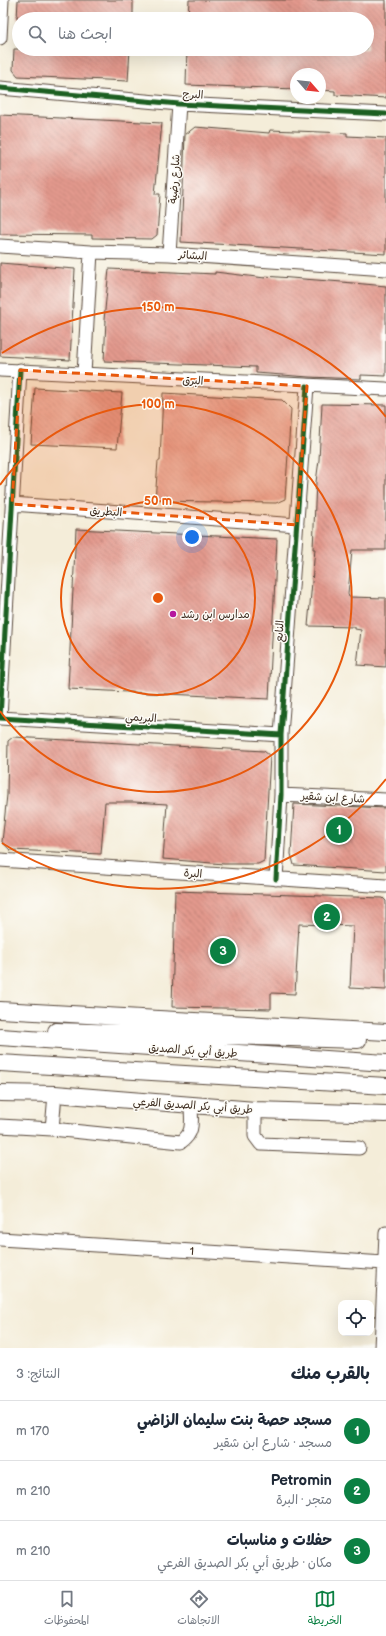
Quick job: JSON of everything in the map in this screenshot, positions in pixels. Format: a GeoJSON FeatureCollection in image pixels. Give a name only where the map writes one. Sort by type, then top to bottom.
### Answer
{"type":"FeatureCollection","features":[{"type":"Feature","properties":{"kind":"main road"},"geometry":{"type":"LineString","coordinates":[[0,1010],[386,1032]]}},
{"type":"Feature","properties":{"kind":"main road"},"geometry":{"type":"LineString","coordinates":[[0,1030],[386,1041]]}},
{"type":"Feature","properties":{"kind":"main road","name":"طريق أبي بكر الصديق"},"geometry":{"type":"LineString","coordinates":[[0,1038],[386,1063]]}},
{"type":"Feature","properties":{"kind":"main road"},"geometry":{"type":"LineString","coordinates":[[0,1063],[386,1086]]}},
{"type":"Feature","properties":{"kind":"main road"},"geometry":{"type":"LineString","coordinates":[[0,1088],[55,1094]]}},
{"type":"Feature","properties":{"kind":"main road","name":"طريق أبي بكر الصديق الفرعي"},"geometry":{"type":"LineString","coordinates":[[0,1093],[55,1094],[255,1110],[386,1114]]}},
{"type":"Feature","properties":{"kind":"street"},"geometry":{"type":"LineString","coordinates":[[0,38],[2,0]]}},
{"type":"Feature","properties":{"kind":"street","name":"البرج"},"geometry":{"type":"LineString","coordinates":[[0,88],[179,104],[386,114]]}},
{"type":"Feature","properties":{"kind":"street","name":"شارع رضية"},"geometry":{"type":"LineString","coordinates":[[168,254],[179,104]]}},
{"type":"Feature","properties":{"kind":"street","name":"البشائر"},"geometry":{"type":"LineString","coordinates":[[0,246],[91,252],[168,254],[386,269]]}},
{"type":"Feature","properties":{"kind":"street"},"geometry":{"type":"LineString","coordinates":[[84,374],[91,252]]}},
{"type":"Feature","properties":{"kind":"street","name":"البرق"},"geometry":{"type":"LineString","coordinates":[[0,370],[386,389]]}},
{"type":"Feature","properties":{"kind":"street"},"geometry":{"type":"LineString","coordinates":[[0,718],[20,370]]}},
{"type":"Feature","properties":{"kind":"street","name":"النابع"},"geometry":{"type":"LineString","coordinates":[[276,879],[281,795],[281,735],[307,386]]}},
{"type":"Feature","properties":{"kind":"street","name":"البطريق"},"geometry":{"type":"LineString","coordinates":[[12,504],[297,525]]}},
{"type":"Feature","properties":{"kind":"street","name":"البريمي"},"geometry":{"type":"LineString","coordinates":[[0,718],[281,735]]}},
{"type":"Feature","properties":{"kind":"street","name":"شارع ابن شقير"},"geometry":{"type":"LineString","coordinates":[[281,795],[386,800]]}},
{"type":"Feature","properties":{"kind":"street","name":"البرة"},"geometry":{"type":"LineString","coordinates":[[0,860],[386,886]]}},
{"type":"Feature","properties":{"kind":"street"},"geometry":{"type":"LineString","coordinates":[[52,1129],[55,1094]]}},
{"type":"Feature","properties":{"kind":"street"},"geometry":{"type":"LineString","coordinates":[[0,1126],[52,1129],[181,1142],[189,1137],[191,1130],[191,1105]]}},
{"type":"Feature","properties":{"kind":"street"},"geometry":{"type":"LineString","coordinates":[[255,1110],[255,1136],[261,1144],[359,1148]]}},
{"type":"Feature","properties":{"kind":"street"},"geometry":{"type":"LineString","coordinates":[[380,1348],[386,1233]]}},
{"type":"Feature","properties":{"kind":"street","name":"1"},"geometry":{"type":"LineString","coordinates":[[0,1239],[385,1272]]}},
{"type":"Feature","properties":{"kind":"highlighted area"},"geometry":{"type":"Polygon","coordinates":[[[20,370],[307,386],[297,525],[12,504],[20,370]]]}},
{"type":"Feature","properties":{"kind":"building"},"geometry":{"type":"Polygon","coordinates":[[[18,0],[133,0],[133,12],[17,12],[18,0]]]}},
{"type":"Feature","properties":{"kind":"building"},"geometry":{"type":"Polygon","coordinates":[[[189,0],[386,0],[386,98],[335,95],[335,91],[326,90],[326,68],[290,68],[290,89],[186,85],[187,56],[374,56],[374,12],[188,12],[189,0]]]}},
{"type":"Feature","properties":{"kind":"building"},"geometry":{"type":"Polygon","coordinates":[[[14,56],[130,56],[128,81],[18,76],[13,70],[14,56]]]}},
{"type":"Feature","properties":{"kind":"building"},"geometry":{"type":"Polygon","coordinates":[[[0,115],[162,123],[155,194],[160,194],[157,235],[152,239],[92,238],[92,235],[0,234],[0,115]]]}},
{"type":"Feature","properties":{"kind":"building"},"geometry":{"type":"Polygon","coordinates":[[[195,127],[269,133],[270,130],[347,133],[347,136],[386,138],[386,254],[181,242],[185,135],[195,127]]]}},
{"type":"Feature","properties":{"kind":"building"},"geometry":{"type":"Polygon","coordinates":[[[0,263],[75,269],[70,360],[0,356],[0,263]]]}},
{"type":"Feature","properties":{"kind":"building"},"geometry":{"type":"Polygon","coordinates":[[[109,269],[215,274],[215,272],[265,278],[265,276],[386,286],[386,376],[361,375],[361,379],[309,377],[256,373],[256,367],[104,361],[106,320],[104,320],[109,269]]]}},
{"type":"Feature","properties":{"kind":"building"},"geometry":{"type":"Polygon","coordinates":[[[35,388],[122,393],[117,448],[31,444],[35,388]]]}},
{"type":"Feature","properties":{"kind":"building"},"geometry":{"type":"Polygon","coordinates":[[[163,393],[282,400],[291,409],[285,499],[276,503],[155,501],[158,461],[160,461],[163,393]]]}},
{"type":"Feature","properties":{"kind":"building"},"geometry":{"type":"Polygon","coordinates":[[[322,404],[386,405],[386,550],[352,550],[348,594],[349,597],[386,598],[386,667],[357,665],[361,630],[355,629],[355,627],[308,626],[315,549],[313,549],[316,482],[319,460],[322,404]]]}},
{"type":"Feature","properties":{"kind":"building","name":"مدارس ابن رشد"},"geometry":{"type":"Polygon","coordinates":[[[76,529],[277,539],[269,699],[68,689],[76,529]]]}},
{"type":"Feature","properties":{"kind":"building"},"geometry":{"type":"Polygon","coordinates":[[[13,737],[264,751],[270,756],[264,861],[258,864],[224,864],[163,859],[167,804],[134,802],[105,802],[101,854],[10,850],[2,842],[7,795],[8,741],[13,737]]]}},
{"type":"Feature","properties":{"kind":"building"},"geometry":{"type":"Polygon","coordinates":[[[294,804],[386,808],[386,871],[294,865],[291,854],[294,804]]]}},
{"type":"Feature","properties":{"kind":"building"},"geometry":{"type":"Polygon","coordinates":[[[175,891],[383,898],[386,901],[386,990],[350,988],[353,926],[299,924],[295,994],[271,993],[271,1009],[172,1007],[175,891]]]}},
{"type":"Feature","properties":{"kind":"cycle path"},"geometry":{"type":"LineString","coordinates":[[0,88],[179,104],[386,114]]}},
{"type":"Feature","properties":{"kind":"cycle path"},"geometry":{"type":"LineString","coordinates":[[20,370],[0,718],[281,735]]}},
{"type":"Feature","properties":{"kind":"cycle path"},"geometry":{"type":"LineString","coordinates":[[276,879],[281,795],[281,735],[307,386]]}},
{"type":"Feature","properties":{"kind":"place","name":"مدارس ابن رشد"},"geometry":{"type":"Point","coordinates":[173,614]}},
{"type":"Feature","properties":{"kind":"place","name":"مسجد حصة بنت سليمان الزاضي"},"geometry":{"type":"Point","coordinates":[339,830]}},
{"type":"Feature","properties":{"kind":"place","name":"Petromin"},"geometry":{"type":"Point","coordinates":[327,917]}},
{"type":"Feature","properties":{"kind":"place","name":"حفلات و مناسبات"},"geometry":{"type":"Point","coordinates":[223,951]}}]}
